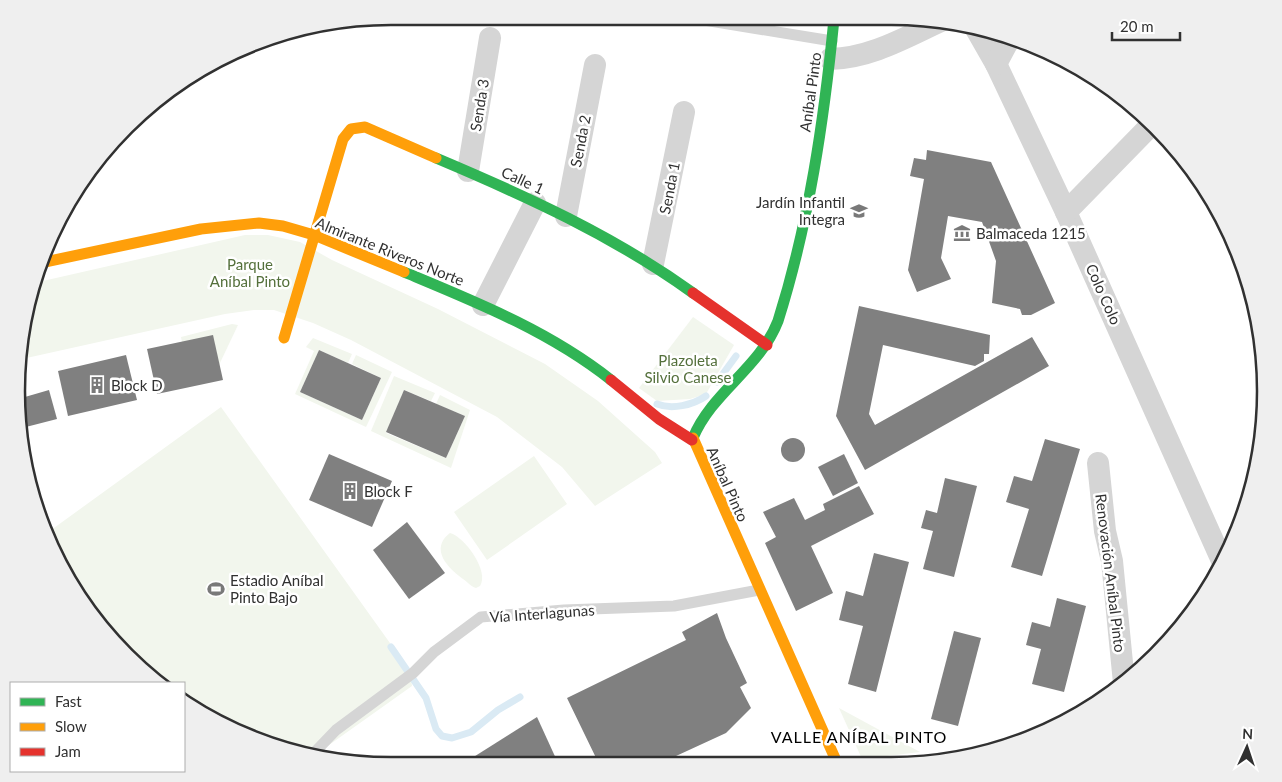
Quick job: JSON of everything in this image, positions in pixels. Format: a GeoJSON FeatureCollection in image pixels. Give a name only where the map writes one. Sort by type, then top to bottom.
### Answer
{"type":"FeatureCollection","features":[{"type":"Feature","properties":{"kind":"street","name":"Aníbal Pinto"},"geometry":{"type":"LineString","coordinates":[[833,25],[801,232],[782,306],[767,345],[707,412],[695,428],[692,440],[834,757]]}},
{"type":"Feature","properties":{"kind":"street"},"geometry":{"type":"LineString","coordinates":[[831,50],[861,56],[928,27]]}},
{"type":"Feature","properties":{"kind":"street","name":"Colo Colo"},"geometry":{"type":"LineString","coordinates":[[980,36],[996,64],[1066,212],[1219,553]]}},
{"type":"Feature","properties":{"kind":"street","name":"Senda 3"},"geometry":{"type":"LineString","coordinates":[[468,171],[490,38]]}},
{"type":"Feature","properties":{"kind":"street"},"geometry":{"type":"LineString","coordinates":[[996,64],[1007,43]]}},
{"type":"Feature","properties":{"kind":"street","name":"Senda 2"},"geometry":{"type":"LineString","coordinates":[[566,216],[595,65]]}},
{"type":"Feature","properties":{"kind":"street","name":"Senda 1"},"geometry":{"type":"LineString","coordinates":[[653,264],[684,112]]}},
{"type":"Feature","properties":{"kind":"street","name":"Calle 1"},"geometry":{"type":"LineString","coordinates":[[284,338],[343,139],[351,129],[365,128],[468,171],[600,233],[653,264],[767,345]]}},
{"type":"Feature","properties":{"kind":"street"},"geometry":{"type":"LineString","coordinates":[[1066,212],[1147,129]]}},
{"type":"Feature","properties":{"kind":"street"},"geometry":{"type":"LineString","coordinates":[[483,304],[536,203]]}},
{"type":"Feature","properties":{"kind":"street","name":"Almirante Riveros Norte"},"geometry":{"type":"LineString","coordinates":[[49,261],[201,230],[235,225],[283,226],[314,235],[483,304],[531,328],[592,367],[659,419],[692,440]]}},
{"type":"Feature","properties":{"kind":"street","name":"Renovación Aníbal Pinto"},"geometry":{"type":"LineString","coordinates":[[1098,463],[1105,531],[1112,561],[1123,673]]}},
{"type":"Feature","properties":{"kind":"lane"},"geometry":{"type":"LineString","coordinates":[[722,25],[831,50]]}},
{"type":"Feature","properties":{"kind":"lane","name":"Vía Interlagunas"},"geometry":{"type":"LineString","coordinates":[[317,749],[336,730],[413,673],[434,652],[481,617],[564,610],[674,606],[759,590]]}},
{"type":"Feature","properties":{"kind":"green space","name":"Parque Aníbal Pinto"},"geometry":{"type":"Polygon","coordinates":[[[245,235],[268,235],[300,242],[332,260],[438,309],[545,364],[598,401],[655,452],[662,463],[595,506],[562,467],[497,417],[351,340],[313,323],[274,310],[254,310],[225,314],[27,358],[32,320],[41,281],[245,235]]]}},
{"type":"Feature","properties":{"kind":"green space","name":"Plazoleta Silvio Canese"},"geometry":{"type":"Polygon","coordinates":[[[693,317],[734,345],[706,394],[690,399],[657,401],[639,388],[693,317]]]}},
{"type":"Feature","properties":{"kind":"green space"},"geometry":{"type":"Polygon","coordinates":[[[232,324],[238,325],[219,365],[182,342],[181,337],[232,324]]]}},
{"type":"Feature","properties":{"kind":"green space"},"geometry":{"type":"Polygon","coordinates":[[[313,338],[352,354],[348,363],[319,350],[300,392],[362,420],[381,378],[352,364],[356,355],[392,372],[366,427],[295,394],[314,351],[306,347],[313,338]]]}},
{"type":"Feature","properties":{"kind":"green space"},"geometry":{"type":"Polygon","coordinates":[[[394,376],[435,393],[431,401],[404,390],[386,433],[446,458],[465,416],[436,404],[440,395],[470,410],[451,468],[371,431],[394,376]]]}},
{"type":"Feature","properties":{"kind":"green space","name":"Estadio Aníbal Pinto Bajo"},"geometry":{"type":"Polygon","coordinates":[[[221,407],[410,671],[412,686],[322,750],[296,745],[251,729],[208,708],[188,695],[185,693],[185,682],[169,682],[132,650],[101,614],[87,594],[74,574],[52,529],[221,407]]]}},
{"type":"Feature","properties":{"kind":"green space"},"geometry":{"type":"Polygon","coordinates":[[[534,456],[567,504],[487,560],[454,512],[534,456]]]}},
{"type":"Feature","properties":{"kind":"green space"},"geometry":{"type":"Polygon","coordinates":[[[450,533],[469,548],[479,564],[482,572],[480,586],[476,588],[471,585],[452,569],[443,558],[441,545],[450,533]]]}},
{"type":"Feature","properties":{"kind":"green space"},"geometry":{"type":"Polygon","coordinates":[[[839,708],[920,752],[879,757],[861,757],[839,708]]]}},
{"type":"Feature","properties":{"kind":"building"},"geometry":{"type":"Polygon","coordinates":[[[927,150],[991,162],[1055,303],[1031,315],[1022,315],[1020,309],[992,303],[996,261],[982,222],[948,216],[941,258],[951,279],[917,292],[908,270],[924,179],[910,176],[914,158],[926,160],[927,150]]]}},
{"type":"Feature","properties":{"kind":"building"},"geometry":{"type":"Polygon","coordinates":[[[859,306],[990,335],[989,354],[984,354],[984,361],[975,366],[883,345],[869,414],[875,425],[1032,337],[1049,366],[865,470],[836,416],[859,306]]]}},
{"type":"Feature","properties":{"kind":"building"},"geometry":{"type":"Polygon","coordinates":[[[213,335],[223,380],[157,394],[147,349],[213,335]]]}},
{"type":"Feature","properties":{"kind":"building"},"geometry":{"type":"Polygon","coordinates":[[[319,350],[381,378],[362,420],[300,392],[319,350]]]}},
{"type":"Feature","properties":{"kind":"building","name":"Block D"},"geometry":{"type":"Polygon","coordinates":[[[126,355],[137,400],[68,416],[58,371],[126,355]]]}},
{"type":"Feature","properties":{"kind":"building"},"geometry":{"type":"Polygon","coordinates":[[[49,390],[57,419],[27,427],[25,397],[49,390]]]}},
{"type":"Feature","properties":{"kind":"building"},"geometry":{"type":"Polygon","coordinates":[[[404,390],[465,416],[446,458],[386,432],[404,390]]]}},
{"type":"Feature","properties":{"kind":"building"},"geometry":{"type":"Polygon","coordinates":[[[793,438],[802,441],[805,450],[802,459],[793,462],[784,459],[781,450],[784,441],[793,438]]]}},
{"type":"Feature","properties":{"kind":"building"},"geometry":{"type":"Polygon","coordinates":[[[1045,439],[1080,449],[1042,576],[1011,567],[1029,509],[1006,502],[1014,476],[1032,481],[1045,439]]]}},
{"type":"Feature","properties":{"kind":"building","name":"Block F"},"geometry":{"type":"Polygon","coordinates":[[[329,454],[392,481],[372,527],[309,500],[329,454]]]}},
{"type":"Feature","properties":{"kind":"building"},"geometry":{"type":"Polygon","coordinates":[[[844,454],[858,483],[833,496],[818,467],[844,454]]]}},
{"type":"Feature","properties":{"kind":"building"},"geometry":{"type":"Polygon","coordinates":[[[945,478],[977,486],[954,577],[923,569],[933,531],[921,528],[926,510],[937,513],[945,478]]]}},
{"type":"Feature","properties":{"kind":"building"},"geometry":{"type":"Polygon","coordinates":[[[859,486],[874,514],[811,546],[833,593],[796,611],[765,543],[776,537],[763,512],[794,498],[805,520],[825,510],[823,504],[859,486]]]}},
{"type":"Feature","properties":{"kind":"building"},"geometry":{"type":"Polygon","coordinates":[[[407,522],[445,573],[409,599],[373,550],[407,522]]]}},
{"type":"Feature","properties":{"kind":"building"},"geometry":{"type":"Polygon","coordinates":[[[874,553],[909,562],[876,692],[848,684],[863,626],[839,620],[846,591],[863,596],[874,553]]]}},
{"type":"Feature","properties":{"kind":"building"},"geometry":{"type":"Polygon","coordinates":[[[1057,598],[1086,606],[1064,692],[1032,684],[1041,649],[1026,645],[1032,622],[1050,627],[1057,598]]]}},
{"type":"Feature","properties":{"kind":"building"},"geometry":{"type":"Polygon","coordinates":[[[717,613],[726,638],[747,683],[740,687],[751,708],[726,733],[674,757],[596,757],[567,698],[686,640],[682,632],[717,613]]]}},
{"type":"Feature","properties":{"kind":"building"},"geometry":{"type":"Polygon","coordinates":[[[954,631],[981,638],[958,726],[931,719],[954,631]]]}},
{"type":"Feature","properties":{"kind":"building"},"geometry":{"type":"Polygon","coordinates":[[[537,717],[555,757],[474,757],[537,717]]]}},
{"type":"Feature","properties":{"kind":"waterway"},"geometry":{"type":"LineString","coordinates":[[717,382],[736,356]]}},
{"type":"Feature","properties":{"kind":"waterway"},"geometry":{"type":"LineString","coordinates":[[657,404],[669,407],[682,406],[706,396]]}},
{"type":"Feature","properties":{"kind":"waterway"},"geometry":{"type":"LineString","coordinates":[[391,647],[426,698],[436,729],[442,736],[452,738],[471,732],[498,710],[520,697]]}},
{"type":"Feature","properties":{"kind":"traffic: fast"},"geometry":{"type":"LineString","coordinates":[[693,438],[701,422],[723,393],[760,353],[778,321],[807,209],[820,133],[833,25]]}},
{"type":"Feature","properties":{"kind":"traffic: fast"},"geometry":{"type":"LineString","coordinates":[[436,158],[569,218],[632,253],[693,293]]}},
{"type":"Feature","properties":{"kind":"traffic: fast"},"geometry":{"type":"LineString","coordinates":[[404,272],[485,306],[537,332],[563,347],[611,380]]}},
{"type":"Feature","properties":{"kind":"traffic: slow"},"geometry":{"type":"LineString","coordinates":[[284,338],[343,139],[351,129],[365,127],[436,158]]}},
{"type":"Feature","properties":{"kind":"traffic: slow"},"geometry":{"type":"LineString","coordinates":[[49,261],[201,229],[259,223],[283,226],[314,235],[404,272]]}},
{"type":"Feature","properties":{"kind":"traffic: slow"},"geometry":{"type":"LineString","coordinates":[[693,438],[834,757]]}},
{"type":"Feature","properties":{"kind":"traffic: jam"},"geometry":{"type":"LineString","coordinates":[[693,293],[767,345]]}},
{"type":"Feature","properties":{"kind":"traffic: jam"},"geometry":{"type":"LineString","coordinates":[[611,380],[659,419],[692,440]]}},
{"type":"Feature","properties":{"kind":"place","name":"Jardín Infantil Integra"},"geometry":{"type":"Point","coordinates":[859,211]}},
{"type":"Feature","properties":{"kind":"place","name":"Balmaceda 1215"},"geometry":{"type":"Point","coordinates":[962,233]}},
{"type":"Feature","properties":{"kind":"place","name":"Block D"},"geometry":{"type":"Point","coordinates":[97,385]}},
{"type":"Feature","properties":{"kind":"place","name":"Block F"},"geometry":{"type":"Point","coordinates":[350,491]}},
{"type":"Feature","properties":{"kind":"place","name":"Estadio Aníbal Pinto Bajo"},"geometry":{"type":"Point","coordinates":[216,589]}},
{"type":"Feature","properties":{"kind":"district","name":"VALLE ANÍBAL PINTO"},"geometry":{"type":"Point","coordinates":[859,736]}}]}
